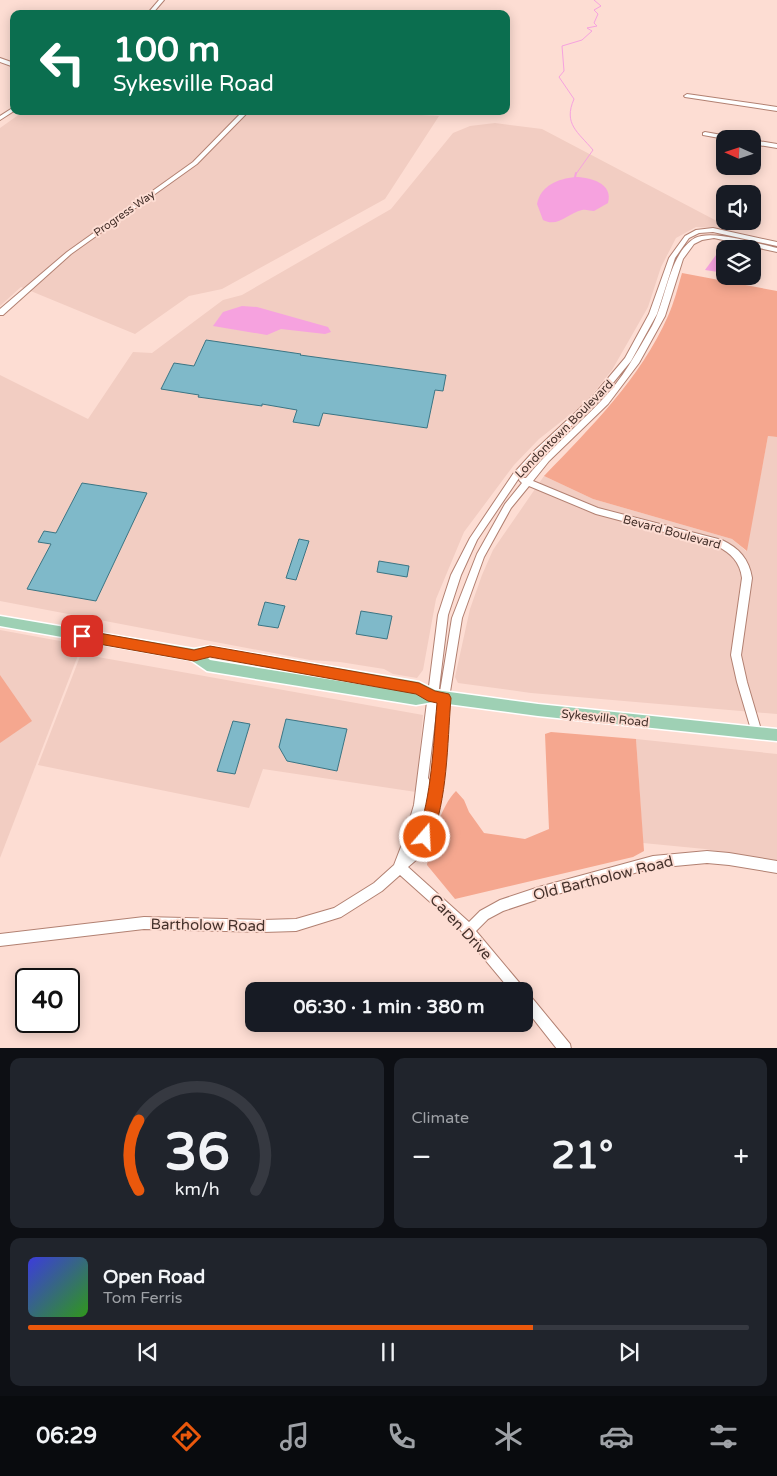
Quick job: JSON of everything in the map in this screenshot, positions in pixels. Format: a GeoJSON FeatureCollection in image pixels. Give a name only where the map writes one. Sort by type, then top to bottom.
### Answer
{"type":"FeatureCollection","features":[{"type":"Feature","properties":{"kind":"main road","name":"Sykesville Road"},"geometry":{"type":"LineString","coordinates":[[0,621],[194,655],[207,665],[416,700],[438,697],[548,712],[777,735]]}},
{"type":"Feature","properties":{"kind":"street"},"geometry":{"type":"LineString","coordinates":[[153,10],[162,0]]}},
{"type":"Feature","properties":{"kind":"street"},"geometry":{"type":"LineString","coordinates":[[687,96],[777,110]]}},
{"type":"Feature","properties":{"kind":"street","name":"Progress Way"},"geometry":{"type":"LineString","coordinates":[[0,313],[69,253],[195,163],[242,115]]}},
{"type":"Feature","properties":{"kind":"street"},"geometry":{"type":"LineString","coordinates":[[705,134],[716,136]]}},
{"type":"Feature","properties":{"kind":"street"},"geometry":{"type":"LineString","coordinates":[[761,143],[777,146]]}},
{"type":"Feature","properties":{"kind":"street"},"geometry":{"type":"LineString","coordinates":[[682,250],[692,234],[704,230],[720,230],[777,244]]}},
{"type":"Feature","properties":{"kind":"street"},"geometry":{"type":"LineString","coordinates":[[682,250],[696,240],[709,236],[777,250]]}},
{"type":"Feature","properties":{"kind":"street","name":"Londontown Boulevard"},"geometry":{"type":"LineString","coordinates":[[438,697],[443,615],[456,576],[474,538],[516,476],[536,454],[596,398],[628,359],[648,325],[659,299],[667,268],[682,250]]}},
{"type":"Feature","properties":{"kind":"street","name":"Londontown Boulevard"},"geometry":{"type":"LineString","coordinates":[[438,697],[457,618],[470,580],[508,506],[527,481],[605,402],[636,361],[661,316],[682,250]]}},
{"type":"Feature","properties":{"kind":"street","name":"Bevard Boulevard"},"geometry":{"type":"LineString","coordinates":[[516,476],[596,511],[719,543],[739,556],[746,570],[747,578],[736,655],[757,734]]}},
{"type":"Feature","properties":{"kind":"street","name":"Bartholow Road"},"geometry":{"type":"LineString","coordinates":[[399,867],[410,839],[438,697]]}},
{"type":"Feature","properties":{"kind":"street","name":"Bartholow Road"},"geometry":{"type":"LineString","coordinates":[[0,940],[144,923],[296,925],[337,913],[378,887],[418,851],[425,837],[433,813],[437,788],[438,697]]}},
{"type":"Feature","properties":{"kind":"street"},"geometry":{"type":"LineString","coordinates":[[423,780],[428,785],[429,797],[425,813],[425,837]]}},
{"type":"Feature","properties":{"kind":"street","name":"Old Bartholow Road"},"geometry":{"type":"LineString","coordinates":[[468,931],[484,916],[500,906],[538,893],[653,862],[707,857],[777,867]]}},
{"type":"Feature","properties":{"kind":"street","name":"Caren Drive"},"geometry":{"type":"LineString","coordinates":[[399,867],[443,904],[511,982]]}},
{"type":"Feature","properties":{"kind":"street"},"geometry":{"type":"LineString","coordinates":[[533,1008],[565,1048]]}},
{"type":"Feature","properties":{"kind":"shaded area"},"geometry":{"type":"Polygon","coordinates":[[[18,115],[439,116],[385,199],[222,289],[189,296],[135,334],[21,287],[0,306],[0,128],[18,115]]]}},
{"type":"Feature","properties":{"kind":"shaded area"},"geometry":{"type":"Polygon","coordinates":[[[495,123],[542,129],[716,221],[716,228],[696,227],[676,238],[661,267],[648,307],[612,370],[586,402],[539,439],[514,465],[464,532],[436,599],[423,670],[417,678],[393,674],[384,669],[340,662],[310,660],[0,601],[0,375],[88,419],[133,352],[152,353],[223,300],[242,295],[391,209],[453,133],[470,126],[495,123]]]}},
{"type":"Feature","properties":{"kind":"shaded area"},"geometry":{"type":"Polygon","coordinates":[[[575,177],[599,182],[607,190],[609,196],[608,203],[594,211],[582,210],[558,221],[548,222],[543,220],[537,204],[542,192],[557,181],[575,177]]]}},
{"type":"Feature","properties":{"kind":"shaded area"},"geometry":{"type":"Polygon","coordinates":[[[716,255],[716,272],[705,270],[716,255]]]}},
{"type":"Feature","properties":{"kind":"shaded area"},"geometry":{"type":"Polygon","coordinates":[[[682,273],[716,279],[716,285],[745,285],[777,291],[777,437],[768,436],[747,551],[732,539],[593,499],[544,476],[597,420],[629,381],[657,339],[674,300],[682,273]]]}},
{"type":"Feature","properties":{"kind":"shaded area"},"geometry":{"type":"Polygon","coordinates":[[[242,306],[257,307],[328,327],[331,332],[325,334],[281,329],[267,335],[213,326],[223,312],[242,306]]]}},
{"type":"Feature","properties":{"kind":"shaded area"},"geometry":{"type":"Polygon","coordinates":[[[768,436],[777,437],[777,714],[531,693],[458,683],[455,677],[470,609],[482,575],[493,550],[544,476],[593,499],[732,539],[746,551],[768,436]]]}},
{"type":"Feature","properties":{"kind":"shaded area"},"geometry":{"type":"Polygon","coordinates":[[[0,630],[82,645],[0,858],[0,630]]]}},
{"type":"Feature","properties":{"kind":"shaded area"},"geometry":{"type":"Polygon","coordinates":[[[81,654],[423,715],[416,792],[263,769],[249,808],[38,765],[81,654]]]}},
{"type":"Feature","properties":{"kind":"shaded area"},"geometry":{"type":"Polygon","coordinates":[[[0,675],[32,721],[0,743],[0,675]]]}},
{"type":"Feature","properties":{"kind":"shaded area"},"geometry":{"type":"Polygon","coordinates":[[[551,732],[636,739],[644,851],[633,857],[455,899],[427,865],[441,815],[451,797],[456,791],[464,800],[469,812],[484,833],[525,839],[549,829],[545,734],[551,732]]]}},
{"type":"Feature","properties":{"kind":"shaded area"},"geometry":{"type":"Polygon","coordinates":[[[636,739],[777,754],[777,862],[705,849],[643,843],[636,739]]]}},
{"type":"Feature","properties":{"kind":"building"},"geometry":{"type":"Polygon","coordinates":[[[206,340],[446,375],[443,391],[435,390],[427,428],[323,413],[319,426],[293,422],[297,410],[198,397],[199,395],[161,389],[174,363],[194,366],[206,340]]]}},
{"type":"Feature","properties":{"kind":"building"},"geometry":{"type":"Polygon","coordinates":[[[82,483],[147,493],[96,601],[27,589],[51,544],[38,542],[44,531],[56,533],[82,483]]]}},
{"type":"Feature","properties":{"kind":"building"},"geometry":{"type":"Polygon","coordinates":[[[299,539],[309,541],[296,580],[286,578],[299,539]]]}},
{"type":"Feature","properties":{"kind":"building"},"geometry":{"type":"Polygon","coordinates":[[[379,561],[409,566],[407,577],[377,572],[379,561]]]}},
{"type":"Feature","properties":{"kind":"building"},"geometry":{"type":"Polygon","coordinates":[[[265,602],[285,606],[278,628],[258,625],[265,602]]]}},
{"type":"Feature","properties":{"kind":"building"},"geometry":{"type":"Polygon","coordinates":[[[361,611],[392,616],[387,639],[356,634],[361,611]]]}},
{"type":"Feature","properties":{"kind":"building"},"geometry":{"type":"Polygon","coordinates":[[[286,719],[347,729],[337,771],[287,761],[279,747],[286,719]]]}},
{"type":"Feature","properties":{"kind":"building"},"geometry":{"type":"Polygon","coordinates":[[[233,721],[250,724],[235,774],[217,771],[233,721]]]}},
{"type":"Feature","properties":{"kind":"waterway"},"geometry":{"type":"LineString","coordinates":[[576,174],[593,150],[577,133],[571,121],[570,115],[574,99],[559,77],[564,71],[562,46],[582,40],[592,31],[587,28],[597,26],[594,23],[598,14],[594,10],[601,6],[594,0]]}},
{"type":"Feature","properties":{"kind":"waterway"},"geometry":{"type":"LineString","coordinates":[[575,177],[576,173]]}},
{"type":"Feature","properties":{"kind":"route"},"geometry":{"type":"LineString","coordinates":[[82,636],[194,655],[210,651],[419,688],[432,696],[444,698],[437,788],[433,813],[425,837]]}}]}
